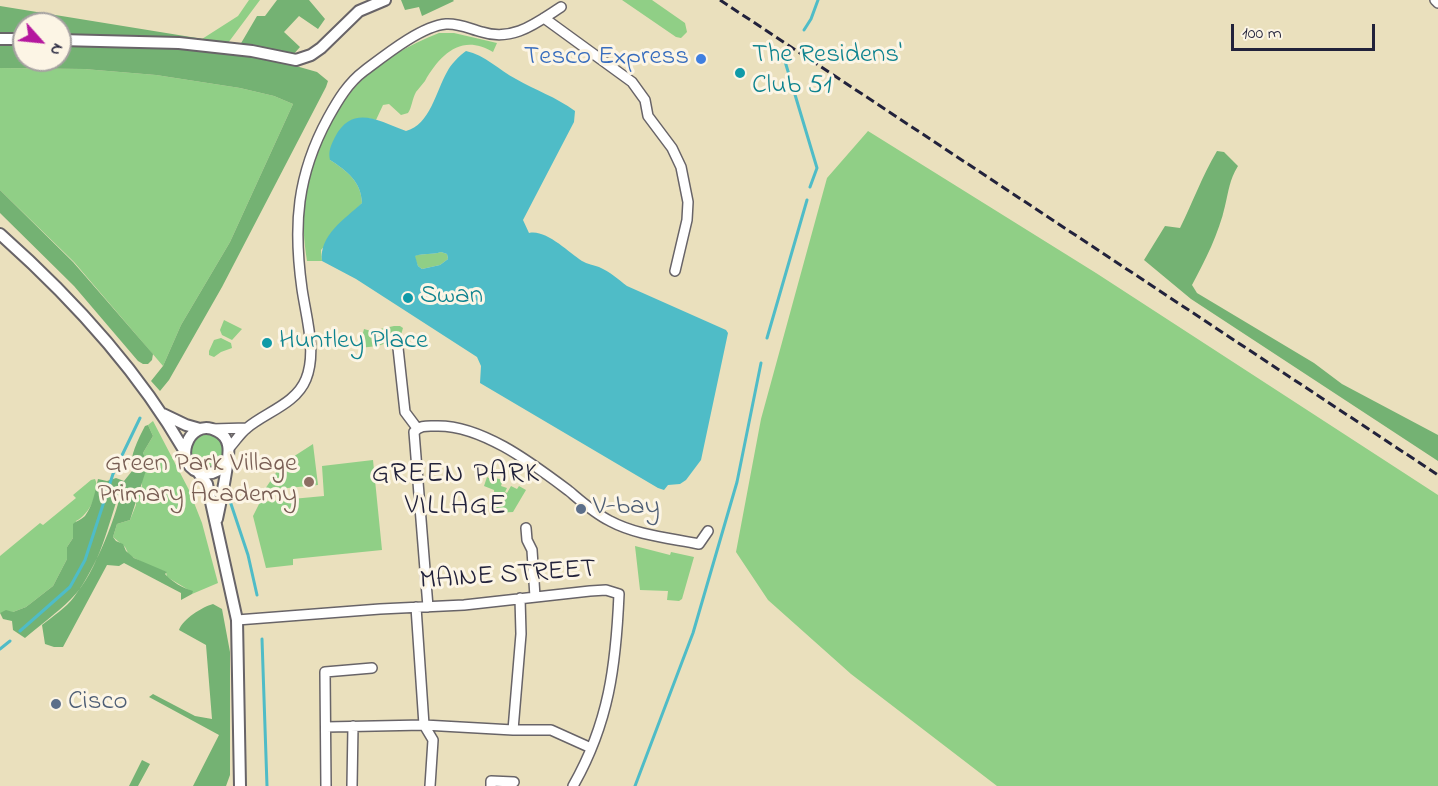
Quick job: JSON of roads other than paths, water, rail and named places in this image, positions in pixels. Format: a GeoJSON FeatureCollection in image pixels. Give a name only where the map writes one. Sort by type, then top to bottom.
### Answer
{"type":"FeatureCollection","features":[{"type":"Feature","properties":{"kind":"street"},"geometry":{"type":"LineString","coordinates":[[72,40],[179,43],[252,51],[297,60],[311,56],[359,11],[385,0]]}},
{"type":"Feature","properties":{"kind":"street"},"geometry":{"type":"LineString","coordinates":[[229,448],[247,428],[296,394],[305,381],[310,365],[309,342],[297,256],[297,213],[309,160],[321,130],[342,95],[362,72],[427,30],[446,24],[462,25],[492,34],[509,35],[529,27],[561,7]]}},
{"type":"Feature","properties":{"kind":"street"},"geometry":{"type":"LineString","coordinates":[[544,18],[632,82],[645,100],[648,116],[672,148],[681,167],[688,202],[687,220],[675,271]]}},
{"type":"Feature","properties":{"kind":"street"},"geometry":{"type":"LineString","coordinates":[[0,234],[40,269],[89,321],[163,414],[184,450],[187,462],[207,484],[237,620],[239,783]]}},
{"type":"Feature","properties":{"kind":"street"},"geometry":{"type":"LineString","coordinates":[[398,348],[405,412],[417,428]]}},
{"type":"Feature","properties":{"kind":"street"},"geometry":{"type":"LineString","coordinates":[[163,414],[200,429],[247,428]]}},
{"type":"Feature","properties":{"kind":"street"},"geometry":{"type":"LineString","coordinates":[[417,428],[450,425],[478,434],[529,462],[598,514],[620,526],[699,544],[708,531]]}},
{"type":"Feature","properties":{"kind":"street"},"geometry":{"type":"LineString","coordinates":[[417,428],[414,432],[428,607]]}},
{"type":"Feature","properties":{"kind":"street"},"geometry":{"type":"LineString","coordinates":[[184,450],[189,436],[200,429]]}},
{"type":"Feature","properties":{"kind":"street"},"geometry":{"type":"LineString","coordinates":[[212,429],[224,436],[229,448],[217,523]]}},
{"type":"Feature","properties":{"kind":"street"},"geometry":{"type":"LineString","coordinates":[[198,472],[217,471],[227,460]]}},
{"type":"Feature","properties":{"kind":"street"},"geometry":{"type":"LineString","coordinates":[[526,528],[532,550],[536,597]]}},
{"type":"Feature","properties":{"kind":"street","name":"MAINE STREET"},"geometry":{"type":"LineString","coordinates":[[237,620],[464,605],[606,590],[619,594],[614,671],[607,706],[573,786]]}},
{"type":"Feature","properties":{"kind":"street"},"geometry":{"type":"LineString","coordinates":[[513,730],[521,634],[520,598]]}},
{"type":"Feature","properties":{"kind":"street"},"geometry":{"type":"LineString","coordinates":[[416,607],[424,725],[433,740],[430,786]]}},
{"type":"Feature","properties":{"kind":"street"},"geometry":{"type":"LineString","coordinates":[[326,786],[325,672],[372,668]]}},
{"type":"Feature","properties":{"kind":"street"},"geometry":{"type":"LineString","coordinates":[[326,727],[424,725],[551,730],[591,748]]}},
{"type":"Feature","properties":{"kind":"street"},"geometry":{"type":"LineString","coordinates":[[352,786],[353,726]]}},
{"type":"Feature","properties":{"kind":"street"},"geometry":{"type":"LineString","coordinates":[[491,786],[491,781],[514,782]]}},
{"type":"Feature","properties":{"kind":"water"},"geometry":{"type":"Polygon","coordinates":[[[466,51],[479,56],[575,111],[574,122],[523,220],[529,233],[542,234],[550,238],[582,261],[603,269],[627,286],[726,330],[728,333],[701,460],[686,480],[680,484],[668,485],[664,490],[658,488],[480,383],[481,366],[477,357],[356,279],[322,261],[322,252],[329,235],[362,203],[359,189],[352,177],[330,160],[331,145],[335,137],[342,127],[358,118],[376,120],[406,131],[414,128],[427,115],[455,60],[466,51]],[[441,252],[415,256],[418,266],[422,269],[440,265],[448,259],[447,254],[441,252]]]}},
{"type":"Feature","properties":{"kind":"waterway"},"geometry":{"type":"LineString","coordinates":[[804,30],[818,0]]}},
{"type":"Feature","properties":{"kind":"waterway"},"geometry":{"type":"LineString","coordinates":[[784,58],[817,168],[810,187]]}},
{"type":"Feature","properties":{"kind":"waterway"},"geometry":{"type":"LineString","coordinates":[[767,338],[807,200]]}},
{"type":"Feature","properties":{"kind":"waterway"},"geometry":{"type":"LineString","coordinates":[[635,786],[693,633],[737,482],[761,363]]}},
{"type":"Feature","properties":{"kind":"waterway"},"geometry":{"type":"LineString","coordinates":[[20,631],[70,587],[85,560],[113,474],[140,418]]}},
{"type":"Feature","properties":{"kind":"waterway"},"geometry":{"type":"LineString","coordinates":[[227,492],[248,555],[257,595]]}},
{"type":"Feature","properties":{"kind":"waterway"},"geometry":{"type":"LineString","coordinates":[[262,639],[267,786]]}},
{"type":"Feature","properties":{"kind":"waterway"},"geometry":{"type":"LineString","coordinates":[[0,649],[10,641]]}},
{"type":"Feature","properties":{"kind":"railway"},"geometry":{"type":"LineString","coordinates":[[720,0],[1438,475]]}},
{"type":"Feature","properties":{"kind":"place","name":"Tesco Express"},"geometry":{"type":"Point","coordinates":[701,59]}},
{"type":"Feature","properties":{"kind":"place","name":"The Residens' Club 51"},"geometry":{"type":"Point","coordinates":[740,73]}},
{"type":"Feature","properties":{"kind":"place","name":"Swan"},"geometry":{"type":"Point","coordinates":[408,298]}},
{"type":"Feature","properties":{"kind":"place","name":"Huntley Place"},"geometry":{"type":"Point","coordinates":[267,343]}},
{"type":"Feature","properties":{"kind":"place","name":"Green Park Village Primary Academy"},"geometry":{"type":"Point","coordinates":[309,482]}},
{"type":"Feature","properties":{"kind":"place","name":"V-bay"},"geometry":{"type":"Point","coordinates":[581,509]}},
{"type":"Feature","properties":{"kind":"place","name":"Cisco"},"geometry":{"type":"Point","coordinates":[56,704]}},
{"type":"Feature","properties":{"kind":"district","name":"GREEN PARK VILLAGE"},"geometry":{"type":"Point","coordinates":[456,492]}}]}
